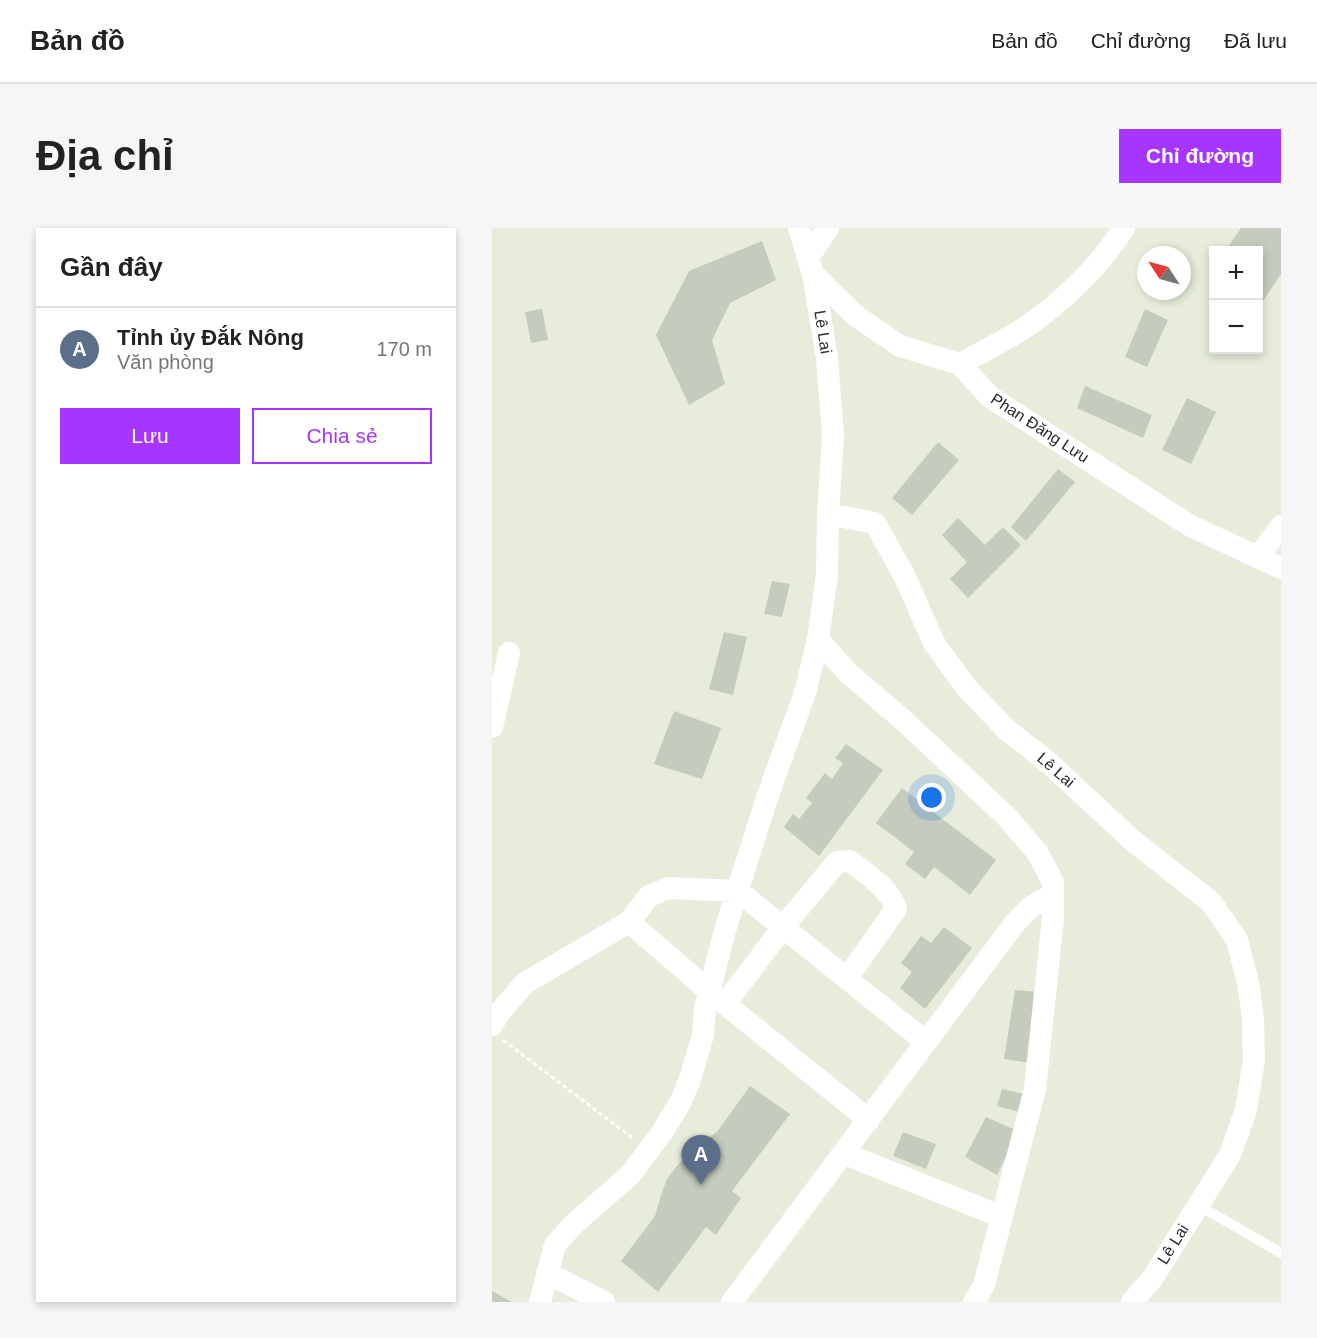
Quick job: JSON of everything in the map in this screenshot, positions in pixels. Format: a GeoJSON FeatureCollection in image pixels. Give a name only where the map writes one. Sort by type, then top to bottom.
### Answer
{"type":"FeatureCollection","features":[{"type":"Feature","properties":{"kind":"street","name":"Lê Lai"},"geometry":{"type":"LineString","coordinates":[[799,228],[811,266],[827,358],[833,435],[828,514],[874,523],[905,577],[934,643],[966,687],[1007,730],[1049,763],[1133,841],[1211,902],[1237,940],[1250,992],[1253,1019],[1254,1060],[1246,1110],[1230,1155],[1152,1279],[1132,1302]]}},
{"type":"Feature","properties":{"kind":"street"},"geometry":{"type":"LineString","coordinates":[[828,228],[811,266],[856,316],[900,346],[960,364],[1022,330],[1055,304],[1082,280],[1124,228]]}},
{"type":"Feature","properties":{"kind":"street","name":"Phan Đăng Lưu"},"geometry":{"type":"LineString","coordinates":[[960,364],[990,397],[1189,525],[1281,568]]}},
{"type":"Feature","properties":{"kind":"street"},"geometry":{"type":"LineString","coordinates":[[717,998],[725,930],[767,798],[806,690],[818,639],[827,575],[828,514]]}},
{"type":"Feature","properties":{"kind":"street"},"geometry":{"type":"LineString","coordinates":[[1258,557],[1281,526]]}},
{"type":"Feature","properties":{"kind":"street"},"geometry":{"type":"LineString","coordinates":[[818,639],[846,671],[902,719],[1006,816],[1037,852],[1053,882],[1053,918],[1035,1089],[984,1285],[974,1302]]}},
{"type":"Feature","properties":{"kind":"street"},"geometry":{"type":"LineString","coordinates":[[492,728],[509,653]]}},
{"type":"Feature","properties":{"kind":"street"},"geometry":{"type":"LineString","coordinates":[[540,1302],[555,1245],[573,1225],[631,1174],[680,1103],[703,1035],[705,1008],[783,927],[837,862],[850,861],[886,890],[894,900],[896,909],[847,978]]}},
{"type":"Feature","properties":{"kind":"street"},"geometry":{"type":"LineString","coordinates":[[496,1021],[525,983],[629,922],[649,896],[669,888],[738,891],[926,1042]]}},
{"type":"Feature","properties":{"kind":"street"},"geometry":{"type":"LineString","coordinates":[[732,1302],[1015,924],[1032,907],[1053,894]]}},
{"type":"Feature","properties":{"kind":"street"},"geometry":{"type":"LineString","coordinates":[[629,922],[717,998],[868,1120]]}},
{"type":"Feature","properties":{"kind":"street"},"geometry":{"type":"LineString","coordinates":[[843,1153],[1002,1216]]}},
{"type":"Feature","properties":{"kind":"street"},"geometry":{"type":"LineString","coordinates":[[547,1273],[604,1302]]}},
{"type":"Feature","properties":{"kind":"lane"},"geometry":{"type":"LineString","coordinates":[[1198,1205],[1281,1253]]}},
{"type":"Feature","properties":{"kind":"path"},"geometry":{"type":"LineString","coordinates":[[496,1021],[649,1150]]}},
{"type":"Feature","properties":{"kind":"building"},"geometry":{"type":"Polygon","coordinates":[[[1241,228],[1281,228],[1281,274],[1263,301],[1263,246],[1229,246],[1241,228]]]}},
{"type":"Feature","properties":{"kind":"building"},"geometry":{"type":"Polygon","coordinates":[[[762,241],[776,280],[730,303],[712,340],[725,384],[689,405],[656,335],[689,271],[762,241]]]}},
{"type":"Feature","properties":{"kind":"building"},"geometry":{"type":"Polygon","coordinates":[[[542,309],[548,340],[531,343],[525,312],[542,309]]]}},
{"type":"Feature","properties":{"kind":"building"},"geometry":{"type":"Polygon","coordinates":[[[1145,309],[1168,320],[1147,367],[1125,357],[1145,309]]]}},
{"type":"Feature","properties":{"kind":"building"},"geometry":{"type":"Polygon","coordinates":[[[1085,386],[1152,415],[1143,438],[1077,408],[1085,386]]]}},
{"type":"Feature","properties":{"kind":"building"},"geometry":{"type":"Polygon","coordinates":[[[1187,398],[1216,412],[1191,464],[1162,450],[1187,398]]]}},
{"type":"Feature","properties":{"kind":"building"},"geometry":{"type":"Polygon","coordinates":[[[938,442],[959,460],[912,515],[892,498],[938,442]]]}},
{"type":"Feature","properties":{"kind":"building"},"geometry":{"type":"Polygon","coordinates":[[[1058,469],[1075,482],[1026,541],[1011,527],[1058,469]]]}},
{"type":"Feature","properties":{"kind":"building"},"geometry":{"type":"Polygon","coordinates":[[[958,518],[985,545],[1003,527],[1021,545],[968,598],[950,579],[967,562],[942,535],[958,518]]]}},
{"type":"Feature","properties":{"kind":"building"},"geometry":{"type":"Polygon","coordinates":[[[772,581],[790,584],[782,617],[764,614],[772,581]]]}},
{"type":"Feature","properties":{"kind":"building"},"geometry":{"type":"Polygon","coordinates":[[[724,632],[747,637],[733,695],[709,689],[724,632]]]}},
{"type":"Feature","properties":{"kind":"building"},"geometry":{"type":"Polygon","coordinates":[[[674,711],[721,728],[702,779],[654,764],[674,711]]]}},
{"type":"Feature","properties":{"kind":"building"},"geometry":{"type":"Polygon","coordinates":[[[846,744],[883,770],[819,856],[784,827],[793,814],[799,819],[812,803],[806,798],[825,773],[832,779],[843,763],[835,758],[846,744]]]}},
{"type":"Feature","properties":{"kind":"building"},"geometry":{"type":"Polygon","coordinates":[[[902,788],[996,860],[970,895],[934,867],[925,879],[905,864],[914,852],[876,823],[902,788]]]}},
{"type":"Feature","properties":{"kind":"building"},"geometry":{"type":"Polygon","coordinates":[[[944,927],[972,948],[925,1009],[900,988],[912,972],[901,963],[921,936],[931,943],[944,927]]]}},
{"type":"Feature","properties":{"kind":"building"},"geometry":{"type":"Polygon","coordinates":[[[1015,990],[1040,992],[1030,1063],[1004,1059],[1015,990]]]}},
{"type":"Feature","properties":{"kind":"building"},"geometry":{"type":"Polygon","coordinates":[[[750,1086],[790,1114],[732,1191],[741,1198],[716,1235],[706,1227],[658,1292],[621,1261],[655,1216],[667,1179],[698,1145],[717,1132],[750,1086]]]}},
{"type":"Feature","properties":{"kind":"building"},"geometry":{"type":"Polygon","coordinates":[[[1002,1089],[1024,1094],[1019,1112],[997,1106],[1002,1089]]]}},
{"type":"Feature","properties":{"kind":"building"},"geometry":{"type":"Polygon","coordinates":[[[986,1117],[1018,1131],[997,1175],[965,1157],[986,1117]]]}},
{"type":"Feature","properties":{"kind":"building"},"geometry":{"type":"Polygon","coordinates":[[[903,1132],[936,1144],[926,1169],[893,1156],[903,1132]]]}},
{"type":"Feature","properties":{"kind":"building"},"geometry":{"type":"Polygon","coordinates":[[[492,1291],[512,1302],[492,1302],[492,1291]]]}},
{"type":"Feature","properties":{"kind":"place","name":"Tỉnh ủy Đắk Nông"},"geometry":{"type":"Point","coordinates":[701,1185]}}]}
